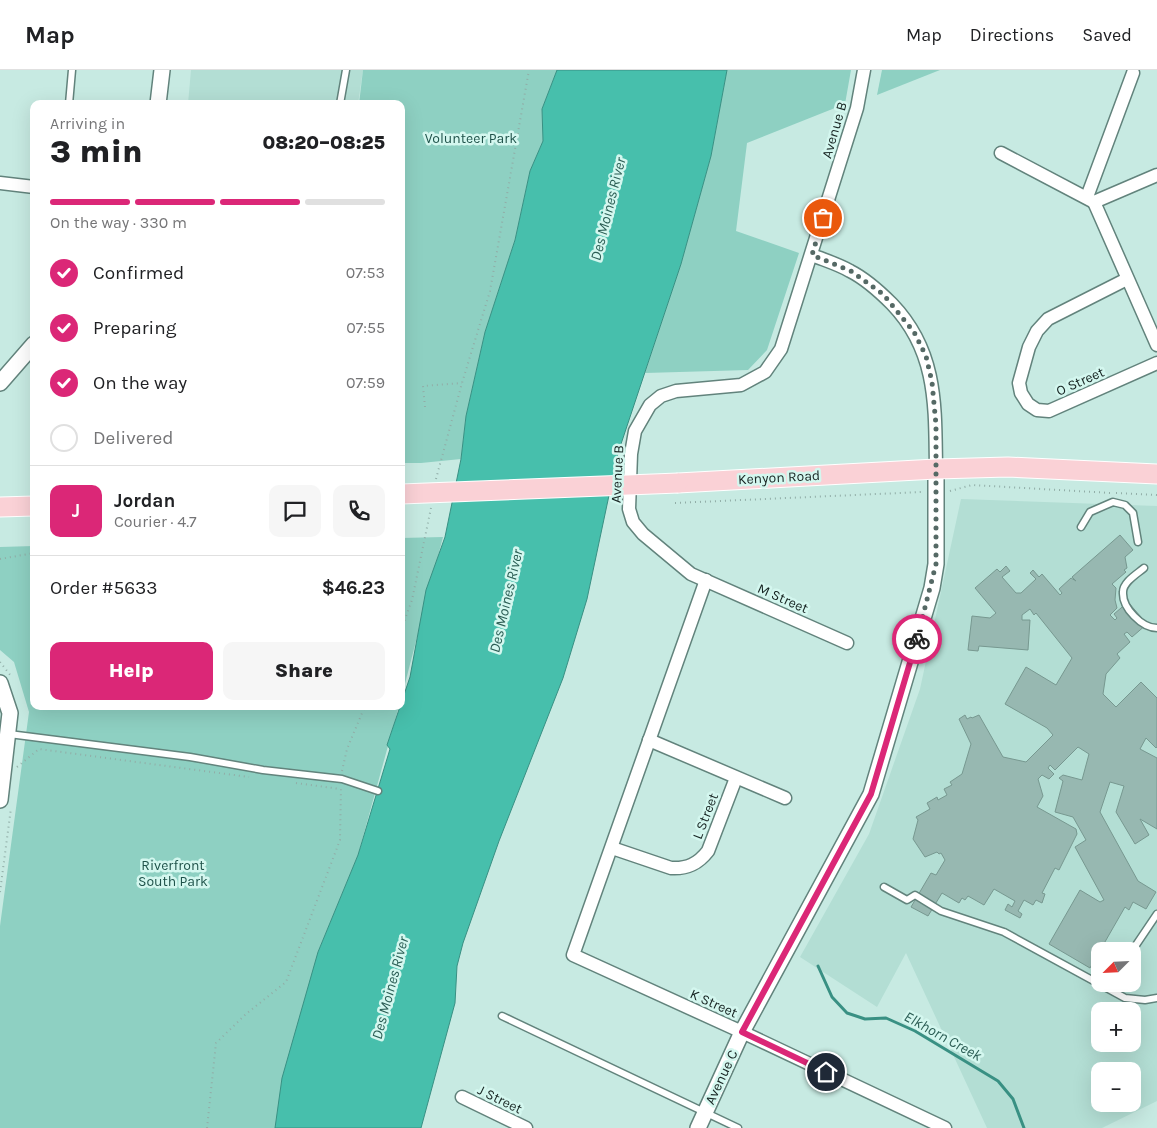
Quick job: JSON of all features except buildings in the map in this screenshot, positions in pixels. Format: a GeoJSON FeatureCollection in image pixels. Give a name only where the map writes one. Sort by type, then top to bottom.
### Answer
{"type":"FeatureCollection","features":[{"type":"Feature","properties":{"kind":"main road","name":"Kenyon Road"},"geometry":{"type":"LineString","coordinates":[[405,494],[1008,467],[1157,474]]}},
{"type":"Feature","properties":{"kind":"main road"},"geometry":{"type":"LineString","coordinates":[[0,507],[30,506]]}},
{"type":"Feature","properties":{"kind":"street"},"geometry":{"type":"LineString","coordinates":[[158,100],[162,70]]}},
{"type":"Feature","properties":{"kind":"street","name":"Avenue B"},"geometry":{"type":"LineString","coordinates":[[706,580],[691,574],[675,562],[633,522],[629,509],[630,454],[635,431],[650,405],[661,396],[676,391],[741,385],[765,372],[781,350],[857,108],[864,70]]}},
{"type":"Feature","properties":{"kind":"street"},"geometry":{"type":"LineString","coordinates":[[1091,200],[1133,73]]}},
{"type":"Feature","properties":{"kind":"street"},"geometry":{"type":"LineString","coordinates":[[1001,152],[1091,200],[1157,345]]}},
{"type":"Feature","properties":{"kind":"street"},"geometry":{"type":"LineString","coordinates":[[1091,200],[1157,176]]}},
{"type":"Feature","properties":{"kind":"street"},"geometry":{"type":"LineString","coordinates":[[0,183],[30,187]]}},
{"type":"Feature","properties":{"kind":"street","name":"Avenue C"},"geometry":{"type":"LineString","coordinates":[[698,1128],[742,1032],[871,794],[932,588],[936,564],[936,469],[932,382],[926,356],[914,332],[894,306],[868,282],[851,271],[812,255]]}},
{"type":"Feature","properties":{"kind":"street","name":"O Street"},"geometry":{"type":"LineString","coordinates":[[1127,280],[1048,319],[1037,331],[1030,347],[1019,383],[1021,393],[1028,404],[1037,410],[1049,410],[1157,363]]}},
{"type":"Feature","properties":{"kind":"street"},"geometry":{"type":"LineString","coordinates":[[0,383],[30,349]]}},
{"type":"Feature","properties":{"kind":"street"},"geometry":{"type":"LineString","coordinates":[[612,848],[706,580]]}},
{"type":"Feature","properties":{"kind":"street","name":"M Street"},"geometry":{"type":"LineString","coordinates":[[706,580],[847,643]]}},
{"type":"Feature","properties":{"kind":"street"},"geometry":{"type":"LineString","coordinates":[[0,683],[10,714],[0,800]]}},
{"type":"Feature","properties":{"kind":"street"},"geometry":{"type":"LineString","coordinates":[[650,740],[785,798]]}},
{"type":"Feature","properties":{"kind":"street","name":"L Street"},"geometry":{"type":"LineString","coordinates":[[612,848],[671,868],[680,869],[701,861],[708,851],[736,778]]}},
{"type":"Feature","properties":{"kind":"street","name":"K Street"},"geometry":{"type":"LineString","coordinates":[[612,848],[573,956],[742,1032],[945,1128]]}},
{"type":"Feature","properties":{"kind":"street","name":"J Street"},"geometry":{"type":"LineString","coordinates":[[462,1098],[526,1128]]}},
{"type":"Feature","properties":{"kind":"lane"},"geometry":{"type":"LineString","coordinates":[[69,100],[72,70]]}},
{"type":"Feature","properties":{"kind":"lane"},"geometry":{"type":"LineString","coordinates":[[341,100],[346,70]]}},
{"type":"Feature","properties":{"kind":"lane"},"geometry":{"type":"LineString","coordinates":[[1081,527],[1090,512],[1114,502],[1125,505],[1133,513],[1138,542]]}},
{"type":"Feature","properties":{"kind":"lane"},"geometry":{"type":"LineString","coordinates":[[1144,568],[1125,585],[1123,592],[1125,602],[1137,619],[1144,625],[1157,628]]}},
{"type":"Feature","properties":{"kind":"lane"},"geometry":{"type":"LineString","coordinates":[[9,734],[190,757],[263,770],[342,779],[378,790]]}},
{"type":"Feature","properties":{"kind":"lane"},"geometry":{"type":"LineString","coordinates":[[884,887],[907,900],[915,895],[941,911],[1004,932],[1091,978]]}},
{"type":"Feature","properties":{"kind":"lane"},"geometry":{"type":"LineString","coordinates":[[1138,942],[1157,914]]}},
{"type":"Feature","properties":{"kind":"lane"},"geometry":{"type":"LineString","coordinates":[[1116,992],[1125,998],[1145,1000],[1157,998]]}},
{"type":"Feature","properties":{"kind":"lane"},"geometry":{"type":"LineString","coordinates":[[502,1016],[738,1128]]}},
{"type":"Feature","properties":{"kind":"path"},"geometry":{"type":"LineString","coordinates":[[435,487],[462,383],[490,291],[529,70]]}},
{"type":"Feature","properties":{"kind":"path"},"geometry":{"type":"LineString","coordinates":[[425,407],[423,386],[462,383]]}},
{"type":"Feature","properties":{"kind":"path"},"geometry":{"type":"LineString","coordinates":[[675,503],[936,492],[972,486],[1157,495]]}},
{"type":"Feature","properties":{"kind":"path"},"geometry":{"type":"LineString","coordinates":[[405,619],[412,600],[432,507]]}},
{"type":"Feature","properties":{"kind":"path"},"geometry":{"type":"LineString","coordinates":[[0,559],[30,554]]}},
{"type":"Feature","properties":{"kind":"path"},"geometry":{"type":"LineString","coordinates":[[207,1128],[216,1043],[246,1014],[286,982],[340,840],[340,789],[347,749],[363,710]]}},
{"type":"Feature","properties":{"kind":"path"},"geometry":{"type":"LineString","coordinates":[[17,767],[39,749],[253,778]]}},
{"type":"Feature","properties":{"kind":"path"},"geometry":{"type":"LineString","coordinates":[[292,783],[340,789]]}},
{"type":"Feature","properties":{"kind":"shaded area"},"geometry":{"type":"Polygon","coordinates":[[[191,70],[363,70],[359,100],[188,100],[191,70]]]}},
{"type":"Feature","properties":{"kind":"shaded area"},"geometry":{"type":"Polygon","coordinates":[[[961,499],[1157,506],[1157,1101],[1141,1109],[1141,1062],[1091,1062],[1091,1112],[1135,1112],[1102,1128],[987,1128],[906,953],[877,1007],[800,957],[869,834],[920,689],[961,499]]]}},
{"type":"Feature","properties":{"kind":"green space","name":"Volunteer Park"},"geometry":{"type":"Polygon","coordinates":[[[363,70],[557,70],[542,109],[543,141],[530,171],[515,240],[485,332],[466,416],[461,459],[405,463],[405,100],[359,100],[363,70]]]}},
{"type":"Feature","properties":{"kind":"green space"},"geometry":{"type":"Polygon","coordinates":[[[727,70],[851,70],[845,104],[747,143],[736,231],[799,253],[767,350],[748,370],[645,373],[681,264],[711,156],[727,70]]]}},
{"type":"Feature","properties":{"kind":"green space"},"geometry":{"type":"Polygon","coordinates":[[[882,70],[940,70],[877,95],[882,70]]]}},
{"type":"Feature","properties":{"kind":"green space"},"geometry":{"type":"Polygon","coordinates":[[[443,537],[405,684],[405,538],[443,537]]]}},
{"type":"Feature","properties":{"kind":"green space","name":"Riverfront South Park"},"geometry":{"type":"Polygon","coordinates":[[[30,546],[30,710],[398,710],[358,855],[318,952],[290,1128],[0,1128],[0,926],[29,712],[14,662],[0,650],[0,547],[30,546]]]}},
{"type":"Feature","properties":{"kind":"water","name":"Des Moines River"},"geometry":{"type":"Polygon","coordinates":[[[557,70],[727,70],[711,156],[681,264],[618,453],[587,599],[563,678],[499,841],[463,943],[457,966],[455,1003],[421,1128],[275,1128],[282,1078],[318,952],[358,855],[390,749],[387,745],[399,710],[405,710],[405,692],[410,677],[426,590],[445,537],[461,459],[466,416],[485,332],[515,240],[530,171],[543,141],[542,109],[557,70]]]}},
{"type":"Feature","properties":{"kind":"waterway","name":"Elkhorn Creek"},"geometry":{"type":"LineString","coordinates":[[818,966],[832,997],[847,1013],[865,1019],[886,1018],[915,1031],[998,1081],[1013,1099],[1024,1128]]}},
{"type":"Feature","properties":{"kind":"way so far"},"geometry":{"type":"LineString","coordinates":[[823,218],[812,255],[851,271],[883,294],[899,311],[914,332],[926,356],[932,382],[936,425],[936,564],[932,588],[917,639]]}},
{"type":"Feature","properties":{"kind":"route"},"geometry":{"type":"LineString","coordinates":[[826,1072],[742,1032],[856,825],[871,794],[917,639]]}}]}
